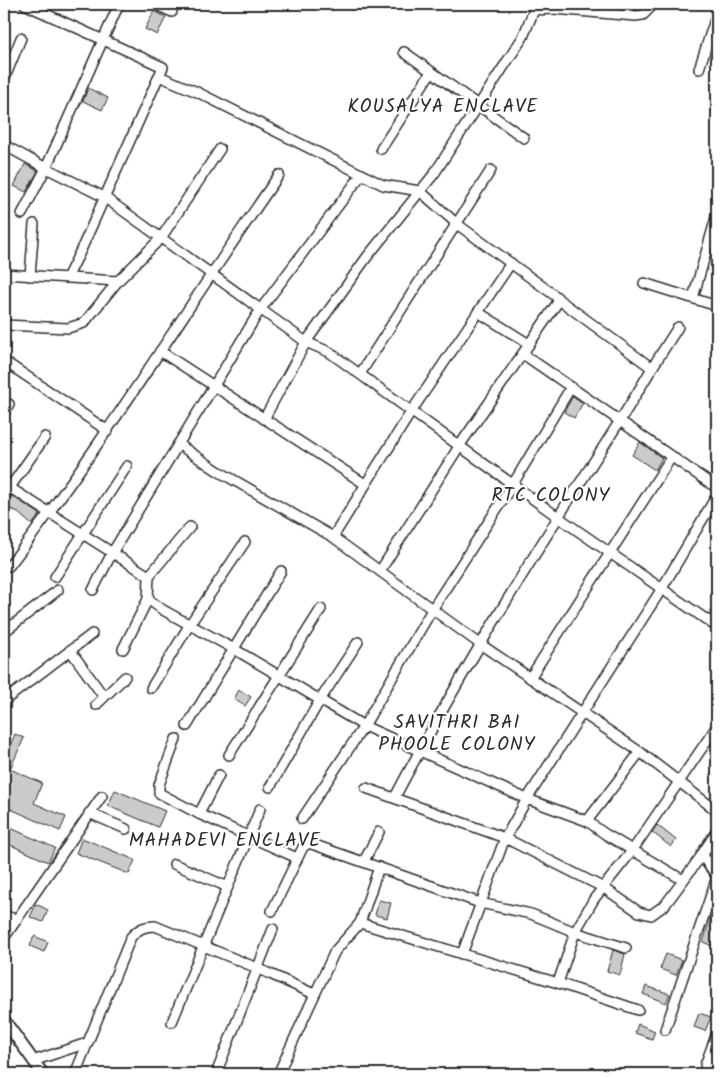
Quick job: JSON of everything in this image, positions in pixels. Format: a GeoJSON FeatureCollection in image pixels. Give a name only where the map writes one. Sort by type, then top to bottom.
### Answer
{"type":"FeatureCollection","features":[{"type":"Feature","properties":{"kind":"street"},"geometry":{"type":"LineString","coordinates":[[24,4],[164,67],[82,250],[67,278]]}},
{"type":"Feature","properties":{"kind":"street"},"geometry":{"type":"LineString","coordinates":[[22,214],[46,168],[119,4]]}},
{"type":"Feature","properties":{"kind":"street"},"geometry":{"type":"LineString","coordinates":[[154,4],[172,12]]}},
{"type":"Feature","properties":{"kind":"street"},"geometry":{"type":"LineString","coordinates":[[264,418],[306,342],[367,257],[434,174],[479,106],[523,37],[534,10],[554,9],[635,16],[643,15],[654,4]]}},
{"type":"Feature","properties":{"kind":"street"},"geometry":{"type":"LineString","coordinates":[[699,69],[717,12]]}},
{"type":"Feature","properties":{"kind":"street"},"geometry":{"type":"LineString","coordinates":[[4,80],[21,38]]}},
{"type":"Feature","properties":{"kind":"street"},"geometry":{"type":"LineString","coordinates":[[404,52],[524,138]]}},
{"type":"Feature","properties":{"kind":"street"},"geometry":{"type":"LineString","coordinates":[[381,149],[431,72]]}},
{"type":"Feature","properties":{"kind":"street"},"geometry":{"type":"LineString","coordinates":[[159,76],[197,92],[383,184],[420,191],[458,224],[652,368]]}},
{"type":"Feature","properties":{"kind":"street"},"geometry":{"type":"LineString","coordinates":[[4,145],[104,198],[306,342],[329,352],[558,517],[714,625],[717,614]]}},
{"type":"Feature","properties":{"kind":"street"},"geometry":{"type":"LineString","coordinates":[[4,325],[76,326],[84,323],[118,281],[161,238],[220,149]]}},
{"type":"Feature","properties":{"kind":"street"},"geometry":{"type":"LineString","coordinates":[[360,374],[491,170]]}},
{"type":"Feature","properties":{"kind":"street"},"geometry":{"type":"LineString","coordinates":[[94,590],[112,553],[260,310],[362,174]]}},
{"type":"Feature","properties":{"kind":"street"},"geometry":{"type":"LineString","coordinates":[[9,566],[51,512],[108,431],[210,273],[279,175]]}},
{"type":"Feature","properties":{"kind":"street"},"geometry":{"type":"LineString","coordinates":[[693,298],[714,239],[717,214]]}},
{"type":"Feature","properties":{"kind":"street"},"geometry":{"type":"LineString","coordinates":[[30,276],[34,224]]}},
{"type":"Feature","properties":{"kind":"street"},"geometry":{"type":"LineString","coordinates":[[333,538],[411,412],[511,263]]}},
{"type":"Feature","properties":{"kind":"street"},"geometry":{"type":"LineString","coordinates":[[4,274],[118,281]]}},
{"type":"Feature","properties":{"kind":"street"},"geometry":{"type":"LineString","coordinates":[[644,283],[717,306]]}},
{"type":"Feature","properties":{"kind":"street"},"geometry":{"type":"LineString","coordinates":[[380,571],[460,445],[558,300]]}},
{"type":"Feature","properties":{"kind":"street"},"geometry":{"type":"LineString","coordinates":[[478,312],[529,344]]}},
{"type":"Feature","properties":{"kind":"street"},"geometry":{"type":"LineString","coordinates":[[394,797],[480,644],[558,517],[621,423],[678,327]]}},
{"type":"Feature","properties":{"kind":"street"},"geometry":{"type":"LineString","coordinates":[[160,351],[365,484]]}},
{"type":"Feature","properties":{"kind":"street"},"geometry":{"type":"LineString","coordinates":[[523,354],[717,488]]}},
{"type":"Feature","properties":{"kind":"street"},"geometry":{"type":"LineString","coordinates":[[4,361],[108,431]]}},
{"type":"Feature","properties":{"kind":"street"},"geometry":{"type":"LineString","coordinates":[[302,818],[364,726],[433,608],[513,484],[571,387]]}},
{"type":"Feature","properties":{"kind":"street"},"geometry":{"type":"LineString","coordinates":[[4,496],[7,486],[45,437]]}},
{"type":"Feature","properties":{"kind":"street"},"geometry":{"type":"LineString","coordinates":[[178,444],[218,471],[333,538],[433,608],[480,644],[640,752],[717,811]]}},
{"type":"Feature","properties":{"kind":"street"},"geometry":{"type":"LineString","coordinates":[[530,678],[672,456]]}},
{"type":"Feature","properties":{"kind":"street"},"geometry":{"type":"LineString","coordinates":[[55,577],[127,466]]}},
{"type":"Feature","properties":{"kind":"street"},"geometry":{"type":"LineString","coordinates":[[7,486],[51,512],[149,576]]}},
{"type":"Feature","properties":{"kind":"street"},"geometry":{"type":"LineString","coordinates":[[462,954],[505,838],[527,799],[584,713],[661,590],[717,495]]}},
{"type":"Feature","properties":{"kind":"street"},"geometry":{"type":"LineString","coordinates":[[123,649],[148,598],[149,576],[190,527]]}},
{"type":"Feature","properties":{"kind":"street"},"geometry":{"type":"LineString","coordinates":[[151,688],[190,624],[245,542]]}},
{"type":"Feature","properties":{"kind":"street"},"geometry":{"type":"LineString","coordinates":[[187,726],[281,571]]}},
{"type":"Feature","properties":{"kind":"street"},"geometry":{"type":"LineString","coordinates":[[4,632],[58,590]]}},
{"type":"Feature","properties":{"kind":"street"},"geometry":{"type":"LineString","coordinates":[[148,598],[163,610],[234,649],[364,726],[527,799],[587,821],[632,851],[683,880]]}},
{"type":"Feature","properties":{"kind":"street"},"geometry":{"type":"LineString","coordinates":[[229,754],[321,609]]}},
{"type":"Feature","properties":{"kind":"street"},"geometry":{"type":"LineString","coordinates":[[4,701],[92,634]]}},
{"type":"Feature","properties":{"kind":"street"},"geometry":{"type":"LineString","coordinates":[[270,787],[320,700],[358,642]]}},
{"type":"Feature","properties":{"kind":"street"},"geometry":{"type":"LineString","coordinates":[[70,650],[104,697]]}},
{"type":"Feature","properties":{"kind":"street"},"geometry":{"type":"LineString","coordinates":[[96,705],[125,677]]}},
{"type":"Feature","properties":{"kind":"street"},"geometry":{"type":"LineString","coordinates":[[558,983],[575,932],[594,898],[632,851],[717,726]]}},
{"type":"Feature","properties":{"kind":"street"},"geometry":{"type":"LineString","coordinates":[[176,739],[158,789],[163,795],[248,837],[298,858]]}},
{"type":"Feature","properties":{"kind":"street"},"geometry":{"type":"LineString","coordinates":[[587,821],[640,752]]}},
{"type":"Feature","properties":{"kind":"street"},"geometry":{"type":"LineString","coordinates":[[199,814],[219,775]]}},
{"type":"Feature","properties":{"kind":"street"},"geometry":{"type":"LineString","coordinates":[[366,788],[505,838],[604,888],[640,912],[651,915],[665,905],[717,832]]}},
{"type":"Feature","properties":{"kind":"street"},"geometry":{"type":"LineString","coordinates":[[4,938],[102,796]]}},
{"type":"Feature","properties":{"kind":"street"},"geometry":{"type":"LineString","coordinates":[[172,1022],[260,809]]}},
{"type":"Feature","properties":{"kind":"street"},"geometry":{"type":"LineString","coordinates":[[89,813],[126,829]]}},
{"type":"Feature","properties":{"kind":"street"},"geometry":{"type":"LineString","coordinates":[[364,861],[379,832]]}},
{"type":"Feature","properties":{"kind":"street"},"geometry":{"type":"LineString","coordinates":[[272,911],[303,847],[309,843],[480,903],[531,914],[575,932],[626,948]]}},
{"type":"Feature","properties":{"kind":"street"},"geometry":{"type":"LineString","coordinates":[[665,1030],[717,876],[702,855]]}},
{"type":"Feature","properties":{"kind":"street"},"geometry":{"type":"LineString","coordinates":[[174,864],[228,887]]}},
{"type":"Feature","properties":{"kind":"street"},"geometry":{"type":"LineString","coordinates":[[278,1074],[335,951],[360,923],[379,867]]}},
{"type":"Feature","properties":{"kind":"street"},"geometry":{"type":"LineString","coordinates":[[4,915],[16,920]]}},
{"type":"Feature","properties":{"kind":"street"},"geometry":{"type":"LineString","coordinates":[[360,923],[558,983],[638,1010]]}},
{"type":"Feature","properties":{"kind":"street"},"geometry":{"type":"LineString","coordinates":[[75,1074],[134,934],[147,926],[155,926],[314,994]]}},
{"type":"Feature","properties":{"kind":"street"},"geometry":{"type":"LineString","coordinates":[[216,1074],[273,929]]}},
{"type":"Feature","properties":{"kind":"street"},"geometry":{"type":"LineString","coordinates":[[4,1020],[43,1074]]}},
{"type":"Feature","properties":{"kind":"street"},"geometry":{"type":"LineString","coordinates":[[705,1065],[717,1033]]}},
{"type":"Feature","properties":{"kind":"street"},"geometry":{"type":"LineString","coordinates":[[33,1061],[88,1043]]}},
{"type":"Feature","properties":{"kind":"building"},"geometry":{"type":"Polygon","coordinates":[[[154,11],[166,17],[157,35],[145,29],[154,11]]]}},
{"type":"Feature","properties":{"kind":"building"},"geometry":{"type":"Polygon","coordinates":[[[88,88],[108,98],[102,110],[83,101],[88,88]]]}},
{"type":"Feature","properties":{"kind":"building"},"geometry":{"type":"Polygon","coordinates":[[[25,164],[38,171],[26,192],[14,186],[25,164]]]}},
{"type":"Feature","properties":{"kind":"building"},"geometry":{"type":"Polygon","coordinates":[[[573,396],[583,403],[574,418],[564,412],[573,396]]]}},
{"type":"Feature","properties":{"kind":"building"},"geometry":{"type":"Polygon","coordinates":[[[640,442],[662,458],[655,470],[632,455],[640,442]]]}},
{"type":"Feature","properties":{"kind":"building"},"geometry":{"type":"Polygon","coordinates":[[[12,496],[40,514],[32,525],[16,511],[4,507],[12,496]]]}},
{"type":"Feature","properties":{"kind":"building"},"geometry":{"type":"Polygon","coordinates":[[[239,690],[251,697],[245,706],[234,699],[239,690]]]}},
{"type":"Feature","properties":{"kind":"building"},"geometry":{"type":"Polygon","coordinates":[[[15,734],[24,738],[10,769],[42,783],[34,803],[66,817],[60,831],[4,806],[4,759],[15,734]]]}},
{"type":"Feature","properties":{"kind":"building"},"geometry":{"type":"Polygon","coordinates":[[[115,790],[165,811],[158,827],[108,806],[115,790]]]}},
{"type":"Feature","properties":{"kind":"building"},"geometry":{"type":"Polygon","coordinates":[[[4,825],[55,848],[48,862],[4,842],[4,825]]]}},
{"type":"Feature","properties":{"kind":"building"},"geometry":{"type":"Polygon","coordinates":[[[657,825],[676,840],[671,847],[652,832],[657,825]]]}},
{"type":"Feature","properties":{"kind":"building"},"geometry":{"type":"Polygon","coordinates":[[[82,838],[135,860],[129,874],[76,853],[82,838]]]}},
{"type":"Feature","properties":{"kind":"building"},"geometry":{"type":"Polygon","coordinates":[[[379,900],[391,903],[387,918],[375,915],[379,900]]]}},
{"type":"Feature","properties":{"kind":"building"},"geometry":{"type":"Polygon","coordinates":[[[717,900],[717,948],[703,942],[717,900]]]}},
{"type":"Feature","properties":{"kind":"building"},"geometry":{"type":"Polygon","coordinates":[[[36,904],[48,910],[43,922],[30,917],[36,904]]]}},
{"type":"Feature","properties":{"kind":"building"},"geometry":{"type":"Polygon","coordinates":[[[34,936],[48,942],[44,952],[30,946],[34,936]]]}},
{"type":"Feature","properties":{"kind":"building"},"geometry":{"type":"Polygon","coordinates":[[[613,950],[625,954],[620,975],[607,971],[613,950]]]}},
{"type":"Feature","properties":{"kind":"building"},"geometry":{"type":"Polygon","coordinates":[[[666,954],[682,960],[676,975],[660,969],[666,954]]]}},
{"type":"Feature","properties":{"kind":"building"},"geometry":{"type":"Polygon","coordinates":[[[646,986],[670,994],[666,1003],[643,994],[646,986]]]}},
{"type":"Feature","properties":{"kind":"building"},"geometry":{"type":"Polygon","coordinates":[[[699,1013],[711,1017],[705,1031],[694,1027],[699,1013]]]}},
{"type":"Feature","properties":{"kind":"building"},"geometry":{"type":"Polygon","coordinates":[[[638,1024],[655,1031],[652,1039],[635,1033],[638,1024]]]}},
{"type":"Feature","properties":{"kind":"district","name":"KOUSALYA ENCLAVE"},"geometry":{"type":"Point","coordinates":[443,107]}},
{"type":"Feature","properties":{"kind":"district","name":"RTC COLONY"},"geometry":{"type":"Point","coordinates":[551,496]}},
{"type":"Feature","properties":{"kind":"district","name":"SAVITHRI BAI PHOOLE COLONY"},"geometry":{"type":"Point","coordinates":[457,734]}},
{"type":"Feature","properties":{"kind":"district","name":"MAHADEVI ENCLAVE"},"geometry":{"type":"Point","coordinates":[225,841]}}]}
